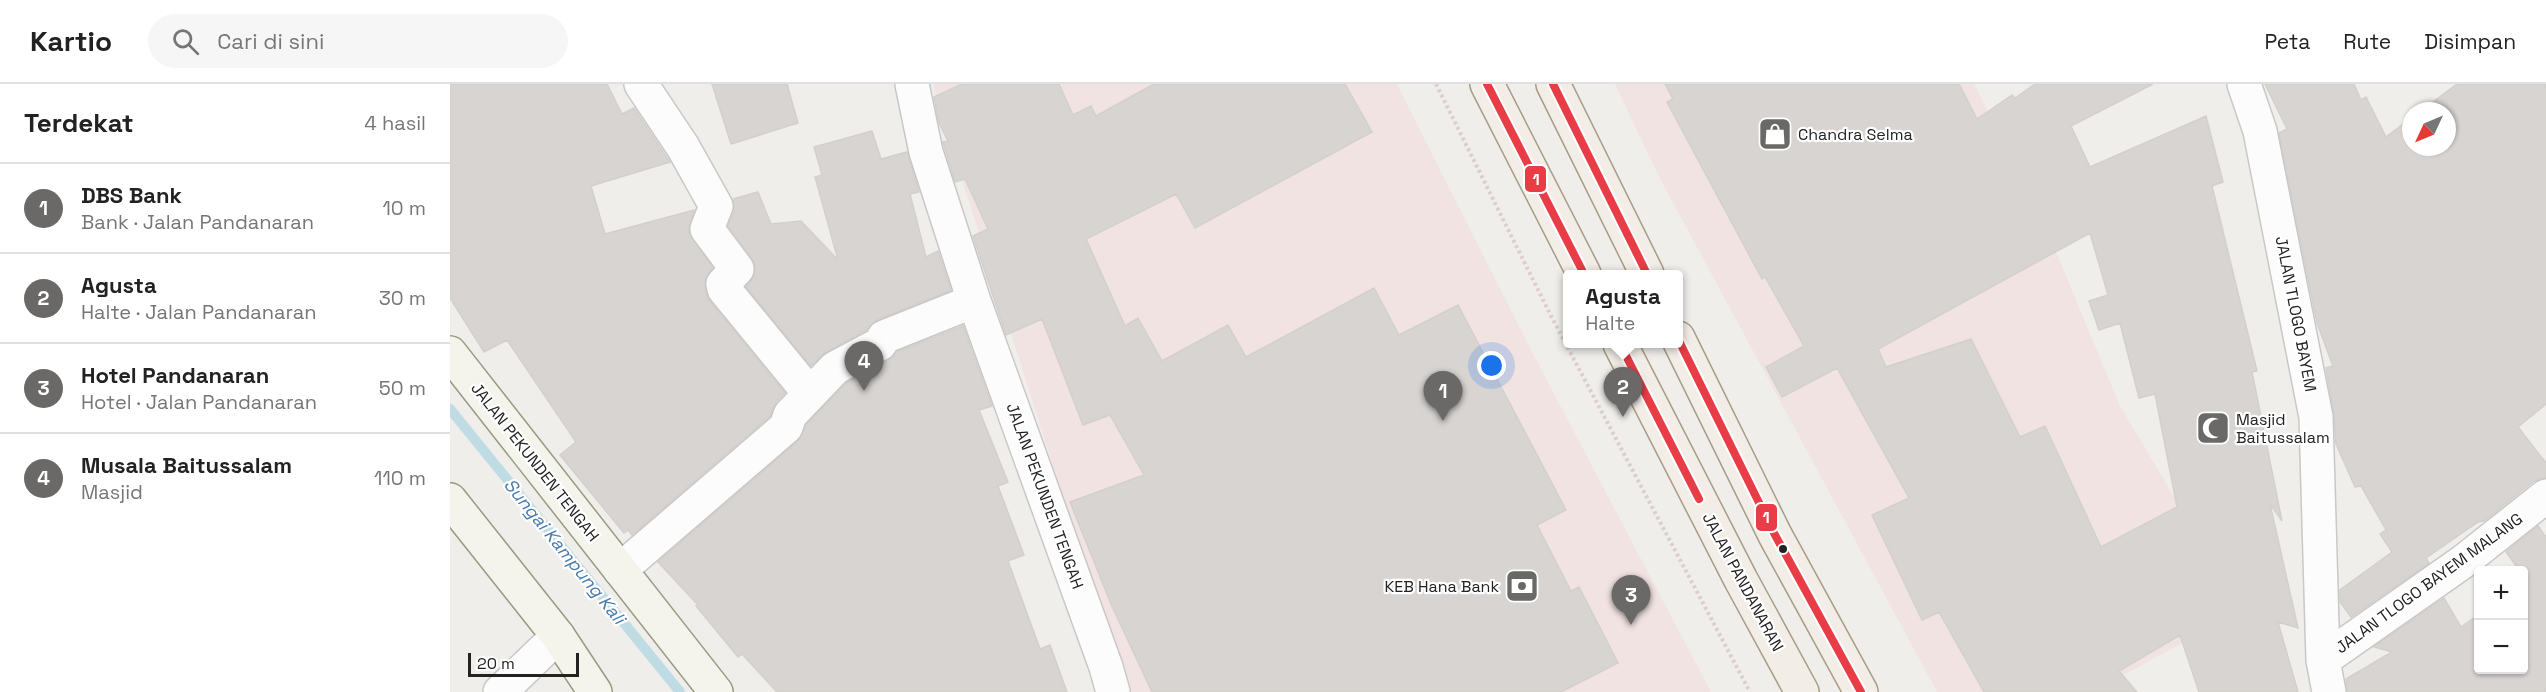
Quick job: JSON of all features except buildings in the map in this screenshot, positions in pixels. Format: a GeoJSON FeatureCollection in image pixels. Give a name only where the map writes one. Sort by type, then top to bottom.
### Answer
{"type":"FeatureCollection","features":[{"type":"Feature","properties":{"kind":"main road"},"geometry":{"type":"LineString","coordinates":[[1487,84],[1582,270]]}},
{"type":"Feature","properties":{"kind":"main road"},"geometry":{"type":"LineString","coordinates":[[1553,84],[1645,270]]}},
{"type":"Feature","properties":{"kind":"main road","name":"JALAN PANDANARAN"},"geometry":{"type":"LineString","coordinates":[[1622,348],[1741,580],[1802,692]]}},
{"type":"Feature","properties":{"kind":"main road"},"geometry":{"type":"LineString","coordinates":[[1683,348],[1775,535],[1861,692]]}},
{"type":"Feature","properties":{"kind":"main road","name":"JALAN PEKUNDEN TENGAH"},"geometry":{"type":"LineString","coordinates":[[450,353],[716,692]]}},
{"type":"Feature","properties":{"kind":"main road"},"geometry":{"type":"LineString","coordinates":[[450,500],[558,636],[596,692]]}},
{"type":"Feature","properties":{"kind":"street"},"geometry":{"type":"LineString","coordinates":[[641,84],[683,147],[716,206],[707,229],[737,269],[723,284],[724,289],[810,394]]}},
{"type":"Feature","properties":{"kind":"street","name":"JALAN PEKUNDEN TENGAH"},"geometry":{"type":"LineString","coordinates":[[912,84],[926,152],[974,301],[1113,692]]}},
{"type":"Feature","properties":{"kind":"street","name":"JALAN TLOGO BAYEM"},"geometry":{"type":"LineString","coordinates":[[2244,84],[2260,131],[2316,417],[2324,660],[2329,692]]}},
{"type":"Feature","properties":{"kind":"street"},"geometry":{"type":"LineString","coordinates":[[620,570],[786,428],[790,415],[835,368],[880,344],[884,337],[974,301]]}},
{"type":"Feature","properties":{"kind":"street","name":"JALAN TLOGO BAYEM MALANG"},"geometry":{"type":"LineString","coordinates":[[2324,660],[2542,508]]}},
{"type":"Feature","properties":{"kind":"street"},"geometry":{"type":"LineString","coordinates":[[500,692],[558,636]]}},
{"type":"Feature","properties":{"kind":"path"},"geometry":{"type":"LineString","coordinates":[[1436,84],[1563,339]]}},
{"type":"Feature","properties":{"kind":"path"},"geometry":{"type":"LineString","coordinates":[[1568,348],[1750,692]]}},
{"type":"Feature","properties":{"kind":"shaded area"},"geometry":{"type":"Polygon","coordinates":[[[934,84],[1397,84],[1531,350],[1711,692],[1125,692],[936,98],[934,84]]]}},
{"type":"Feature","properties":{"kind":"shaded area"},"geometry":{"type":"Polygon","coordinates":[[[1615,84],[1974,84],[2037,206],[2120,406],[2242,611],[2092,692],[1937,692],[1658,175],[1615,84]]]}},
{"type":"Feature","properties":{"kind":"waterway","name":"Sungai Kampung Kali"},"geometry":{"type":"LineString","coordinates":[[450,409],[680,692]]}},
{"type":"Feature","properties":{"kind":"transit line","name":"1"},"geometry":{"type":"LineString","coordinates":[[1487,84],[1582,270]]}},
{"type":"Feature","properties":{"kind":"transit line","name":"1"},"geometry":{"type":"LineString","coordinates":[[1553,84],[1645,270]]}},
{"type":"Feature","properties":{"kind":"transit line","name":"1"},"geometry":{"type":"LineString","coordinates":[[1622,348],[1699,499]]}},
{"type":"Feature","properties":{"kind":"transit line","name":"1"},"geometry":{"type":"LineString","coordinates":[[1682,348],[1775,535],[1861,692]]}},
{"type":"Feature","properties":{"kind":"place","name":"Chandra Selma"},"geometry":{"type":"Point","coordinates":[1775,134]}},
{"type":"Feature","properties":{"kind":"place","name":"Musala Baitussalam"},"geometry":{"type":"Point","coordinates":[864,391]}},
{"type":"Feature","properties":{"kind":"place","name":"Agusta"},"geometry":{"type":"Point","coordinates":[1623,417]}},
{"type":"Feature","properties":{"kind":"place","name":"DBS Bank"},"geometry":{"type":"Point","coordinates":[1443,421]}},
{"type":"Feature","properties":{"kind":"place","name":"Masjid Baitussalam"},"geometry":{"type":"Point","coordinates":[2213,428]}},
{"type":"Feature","properties":{"kind":"place","name":"KEB Hana Bank"},"geometry":{"type":"Point","coordinates":[1522,586]}},
{"type":"Feature","properties":{"kind":"place","name":"Hotel Pandanaran"},"geometry":{"type":"Point","coordinates":[1631,625]}}]}
